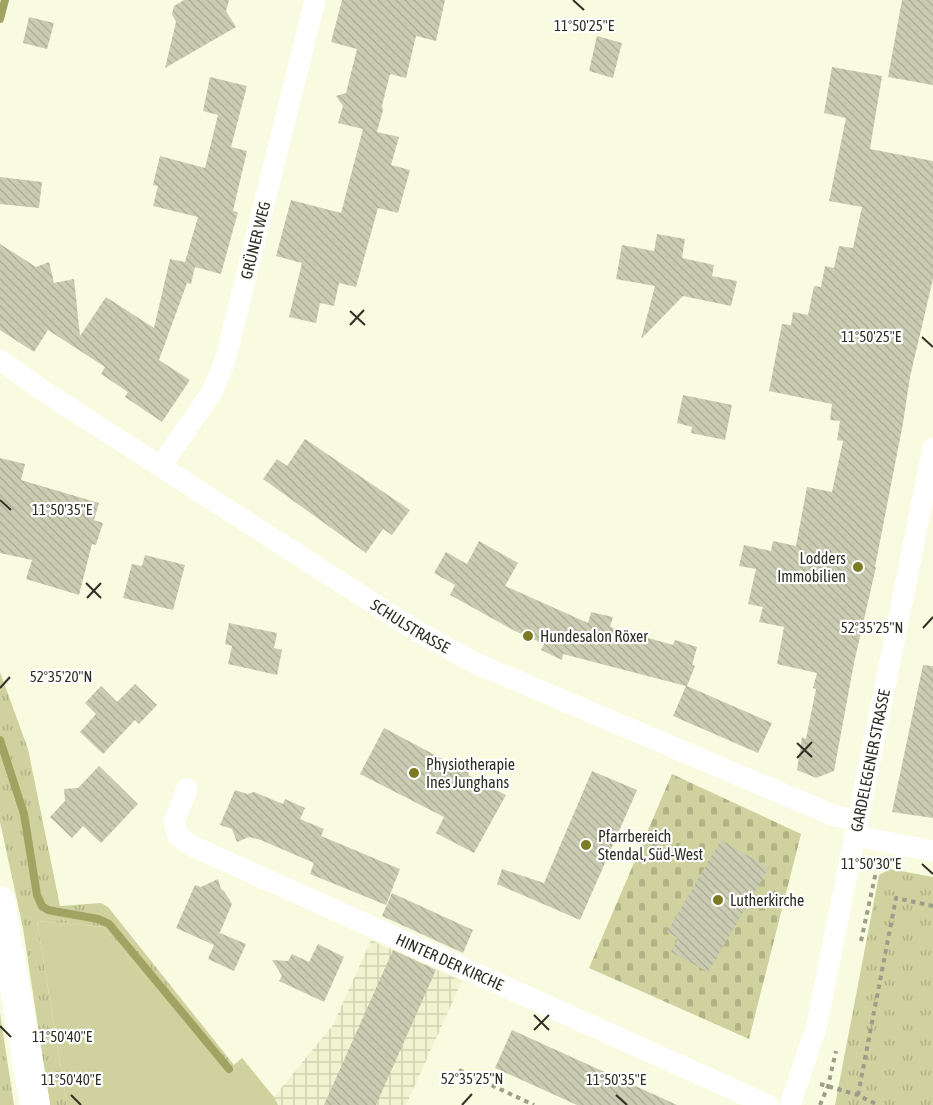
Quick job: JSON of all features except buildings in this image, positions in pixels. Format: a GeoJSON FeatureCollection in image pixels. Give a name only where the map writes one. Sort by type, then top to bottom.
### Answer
{"type":"FeatureCollection","features":[{"type":"Feature","properties":{"kind":"main road"},"geometry":{"type":"LineString","coordinates":[[0,901],[35,1105]]}},
{"type":"Feature","properties":{"kind":"street","name":"GRÜNER WEG"},"geometry":{"type":"LineString","coordinates":[[161,466],[212,392],[225,361],[315,0]]}},
{"type":"Feature","properties":{"kind":"street","name":"SCHULSTRASSE"},"geometry":{"type":"LineString","coordinates":[[0,360],[48,394],[415,630],[475,663],[835,816],[857,828],[933,851]]}},
{"type":"Feature","properties":{"kind":"street","name":"GARDELEGENER STRASSE"},"geometry":{"type":"LineString","coordinates":[[790,1105],[816,1029],[933,448]]}},
{"type":"Feature","properties":{"kind":"street","name":"HINTER DER KIRCHE"},"geometry":{"type":"LineString","coordinates":[[187,789],[174,822],[178,836],[190,845],[768,1105]]}},
{"type":"Feature","properties":{"kind":"path"},"geometry":{"type":"LineString","coordinates":[[859,948],[877,867],[887,865]]}},
{"type":"Feature","properties":{"kind":"path"},"geometry":{"type":"LineString","coordinates":[[858,1095],[896,898],[933,906]]}},
{"type":"Feature","properties":{"kind":"path"},"geometry":{"type":"LineString","coordinates":[[820,1105],[828,1086],[838,1040]]}},
{"type":"Feature","properties":{"kind":"path"},"geometry":{"type":"LineString","coordinates":[[459,1070],[534,1105]]}},
{"type":"Feature","properties":{"kind":"path"},"geometry":{"type":"LineString","coordinates":[[799,1078],[858,1095],[878,1105]]}},
{"type":"Feature","properties":{"kind":"shaded area"},"geometry":{"type":"Polygon","coordinates":[[[371,940],[462,981],[406,1105],[278,1105],[274,1097],[333,1025],[371,940]]]}},
{"type":"Feature","properties":{"kind":"green space"},"geometry":{"type":"Polygon","coordinates":[[[0,672],[28,749],[60,906],[101,903],[108,907],[234,1065],[227,1072],[103,927],[37,921],[67,1105],[50,1105],[23,928],[0,822],[0,672]]]}},
{"type":"Feature","properties":{"kind":"green space"},"geometry":{"type":"Polygon","coordinates":[[[672,774],[801,834],[749,1039],[589,968],[672,774]]]}},
{"type":"Feature","properties":{"kind":"green space"},"geometry":{"type":"Polygon","coordinates":[[[890,869],[933,877],[933,1105],[835,1105],[879,875],[890,869]]]}},
{"type":"Feature","properties":{"kind":"green space"},"geometry":{"type":"Polygon","coordinates":[[[37,921],[103,927],[227,1071],[242,1058],[278,1105],[67,1105],[37,921]]]}},
{"type":"Feature","properties":{"kind":"green space"},"geometry":{"type":"Polygon","coordinates":[[[0,1013],[14,1105],[0,1105],[0,1013]]]}},
{"type":"Feature","properties":{"kind":"waterway"},"geometry":{"type":"LineString","coordinates":[[0,19],[5,0]]}},
{"type":"Feature","properties":{"kind":"waterway"},"geometry":{"type":"LineString","coordinates":[[0,740],[24,814],[37,895],[42,906],[48,910],[98,919],[109,924],[229,1069]]}},
{"type":"Feature","properties":{"kind":"place","name":"Lodders Immobilien"},"geometry":{"type":"Point","coordinates":[858,567]}},
{"type":"Feature","properties":{"kind":"place","name":"Hundesalon Röxer"},"geometry":{"type":"Point","coordinates":[528,636]}},
{"type":"Feature","properties":{"kind":"place","name":"Physiotherapie Ines Junghans"},"geometry":{"type":"Point","coordinates":[414,773]}},
{"type":"Feature","properties":{"kind":"place","name":"Pfarrbereich Stendal, Süd-West"},"geometry":{"type":"Point","coordinates":[586,845]}},
{"type":"Feature","properties":{"kind":"place","name":"Lutherkirche"},"geometry":{"type":"Point","coordinates":[718,900]}}]}
